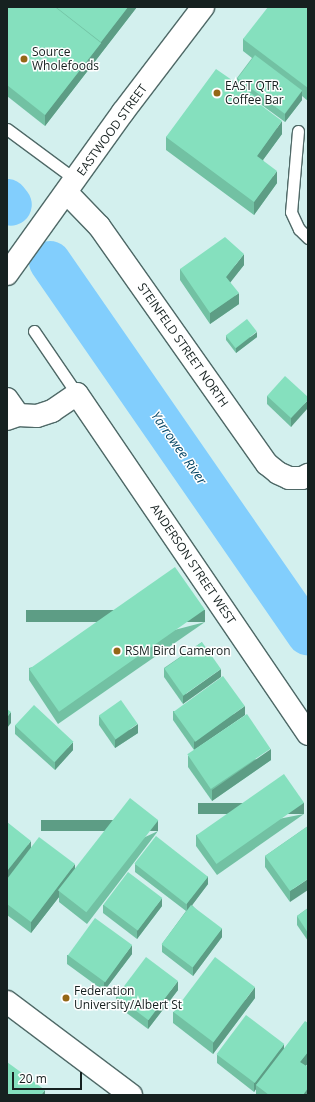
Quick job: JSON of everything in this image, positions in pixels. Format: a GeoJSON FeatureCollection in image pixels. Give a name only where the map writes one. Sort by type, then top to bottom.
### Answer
{"type":"FeatureCollection","features":[{"type":"Feature","properties":{"kind":"street","name":"EASTWOOD STREET"},"geometry":{"type":"LineString","coordinates":[[7,274],[14,260],[71,187],[123,112],[203,7]]}},
{"type":"Feature","properties":{"kind":"street","name":"STEINFELD STREET NORTH"},"geometry":{"type":"LineString","coordinates":[[71,187],[267,464],[278,473],[290,478],[302,478],[308,475]]}},
{"type":"Feature","properties":{"kind":"street"},"geometry":{"type":"LineString","coordinates":[[11,411],[37,416],[48,413],[77,394]]}},
{"type":"Feature","properties":{"kind":"street","name":"ANDERSON STREET WEST"},"geometry":{"type":"LineString","coordinates":[[77,394],[308,734]]}},
{"type":"Feature","properties":{"kind":"street"},"geometry":{"type":"LineString","coordinates":[[7,1002],[131,1095]]}},
{"type":"Feature","properties":{"kind":"lane"},"geometry":{"type":"LineString","coordinates":[[7,129],[71,187]]}},
{"type":"Feature","properties":{"kind":"lane"},"geometry":{"type":"LineString","coordinates":[[298,131],[291,212],[299,229],[308,238]]}},
{"type":"Feature","properties":{"kind":"lane","name":"ANDERSON STREET WEST"},"geometry":{"type":"LineString","coordinates":[[34,331],[77,394]]}},
{"type":"Feature","properties":{"kind":"building"},"geometry":{"type":"Polygon","coordinates":[[[7,7],[55,7],[101,43],[45,115],[7,85],[7,7]]]}},
{"type":"Feature","properties":{"kind":"building"},"geometry":{"type":"Polygon","coordinates":[[[56,7],[128,7],[101,42],[56,7]]]}},
{"type":"Feature","properties":{"kind":"building"},"geometry":{"type":"Polygon","coordinates":[[[268,7],[308,7],[308,88],[243,39],[268,7]]]}},
{"type":"Feature","properties":{"kind":"building"},"geometry":{"type":"Polygon","coordinates":[[[255,55],[302,91],[285,114],[238,78],[255,55]]]}},
{"type":"Feature","properties":{"kind":"building"},"geometry":{"type":"Polygon","coordinates":[[[216,69],[255,96],[254,100],[282,121],[257,156],[277,171],[254,202],[166,137],[216,69]]]}},
{"type":"Feature","properties":{"kind":"building"},"geometry":{"type":"Polygon","coordinates":[[[225,237],[244,254],[226,277],[239,293],[210,313],[180,269],[225,237]]]}},
{"type":"Feature","properties":{"kind":"building"},"geometry":{"type":"Polygon","coordinates":[[[247,319],[257,332],[236,348],[226,336],[247,319]]]}},
{"type":"Feature","properties":{"kind":"building"},"geometry":{"type":"Polygon","coordinates":[[[285,376],[308,397],[308,400],[291,418],[267,396],[285,376]]]}},
{"type":"Feature","properties":{"kind":"building","name":"RSM Bird Cameron"},"geometry":{"type":"Polygon","coordinates":[[[175,567],[205,610],[59,712],[29,669],[175,567]]]}},
{"type":"Feature","properties":{"kind":"building"},"geometry":{"type":"Polygon","coordinates":[[[202,642],[221,669],[183,695],[164,668],[202,642]]]}},
{"type":"Feature","properties":{"kind":"building"},"geometry":{"type":"Polygon","coordinates":[[[223,676],[245,706],[195,742],[174,712],[223,676]]]}},
{"type":"Feature","properties":{"kind":"building"},"geometry":{"type":"Polygon","coordinates":[[[121,700],[138,724],[116,739],[99,715],[121,700]]]}},
{"type":"Feature","properties":{"kind":"building"},"geometry":{"type":"Polygon","coordinates":[[[34,705],[73,742],[54,762],[15,725],[34,705]]]}},
{"type":"Feature","properties":{"kind":"building"},"geometry":{"type":"Polygon","coordinates":[[[7,709],[11,712],[7,717],[7,709]]]}},
{"type":"Feature","properties":{"kind":"building"},"geometry":{"type":"Polygon","coordinates":[[[247,714],[270,749],[211,789],[187,754],[247,714]]]}},
{"type":"Feature","properties":{"kind":"building"},"geometry":{"type":"Polygon","coordinates":[[[284,774],[304,803],[216,864],[196,835],[284,774]]]}},
{"type":"Feature","properties":{"kind":"building"},"geometry":{"type":"Polygon","coordinates":[[[130,798],[158,820],[86,912],[58,890],[130,798]]]}},
{"type":"Feature","properties":{"kind":"building"},"geometry":{"type":"Polygon","coordinates":[[[7,822],[31,841],[7,871],[7,822]]]}},
{"type":"Feature","properties":{"kind":"building"},"geometry":{"type":"Polygon","coordinates":[[[308,826],[308,879],[290,891],[265,856],[308,826]]]}},
{"type":"Feature","properties":{"kind":"building"},"geometry":{"type":"Polygon","coordinates":[[[156,836],[208,877],[186,904],[134,864],[156,836]]]}},
{"type":"Feature","properties":{"kind":"building"},"geometry":{"type":"Polygon","coordinates":[[[39,837],[75,864],[31,922],[7,904],[7,879],[39,837]]]}},
{"type":"Feature","properties":{"kind":"building"},"geometry":{"type":"Polygon","coordinates":[[[128,872],[162,898],[138,931],[103,905],[128,872]]]}},
{"type":"Feature","properties":{"kind":"building"},"geometry":{"type":"Polygon","coordinates":[[[191,905],[222,928],[193,968],[162,944],[191,905]]]}},
{"type":"Feature","properties":{"kind":"building"},"geometry":{"type":"Polygon","coordinates":[[[308,908],[308,933],[297,916],[308,908]]]}},
{"type":"Feature","properties":{"kind":"building"},"geometry":{"type":"Polygon","coordinates":[[[95,918],[132,945],[105,982],[68,955],[95,918]]]}},
{"type":"Feature","properties":{"kind":"building"},"geometry":{"type":"Polygon","coordinates":[[[146,957],[178,981],[148,1020],[117,996],[146,957]]]}},
{"type":"Feature","properties":{"kind":"building"},"geometry":{"type":"Polygon","coordinates":[[[215,957],[255,987],[213,1042],[173,1012],[215,957]]]}},
{"type":"Feature","properties":{"kind":"building"},"geometry":{"type":"Polygon","coordinates":[[[246,1015],[284,1044],[255,1083],[217,1054],[246,1015]]]}},
{"type":"Feature","properties":{"kind":"building"},"geometry":{"type":"Polygon","coordinates":[[[305,1021],[308,1023],[308,1052],[300,1062],[308,1067],[308,1088],[303,1095],[269,1095],[256,1085],[305,1021]]]}},
{"type":"Feature","properties":{"kind":"building"},"geometry":{"type":"Polygon","coordinates":[[[7,1062],[45,1090],[41,1095],[7,1095],[7,1062]]]}},
{"type":"Feature","properties":{"kind":"waterway","name":"Yarrowee River"},"geometry":{"type":"LineString","coordinates":[[7,200],[11,205]]}},
{"type":"Feature","properties":{"kind":"waterway","name":"Yarrowee River"},"geometry":{"type":"LineString","coordinates":[[50,262],[308,634]]}},
{"type":"Feature","properties":{"kind":"place","name":"Source Wholefoods"},"geometry":{"type":"Point","coordinates":[24,59]}},
{"type":"Feature","properties":{"kind":"place","name":"EAST QTR. Coffee Bar"},"geometry":{"type":"Point","coordinates":[217,93]}},
{"type":"Feature","properties":{"kind":"place","name":"RSM Bird Cameron"},"geometry":{"type":"Point","coordinates":[117,651]}},
{"type":"Feature","properties":{"kind":"place","name":"Federation University/Albert St"},"geometry":{"type":"Point","coordinates":[66,998]}}]}
